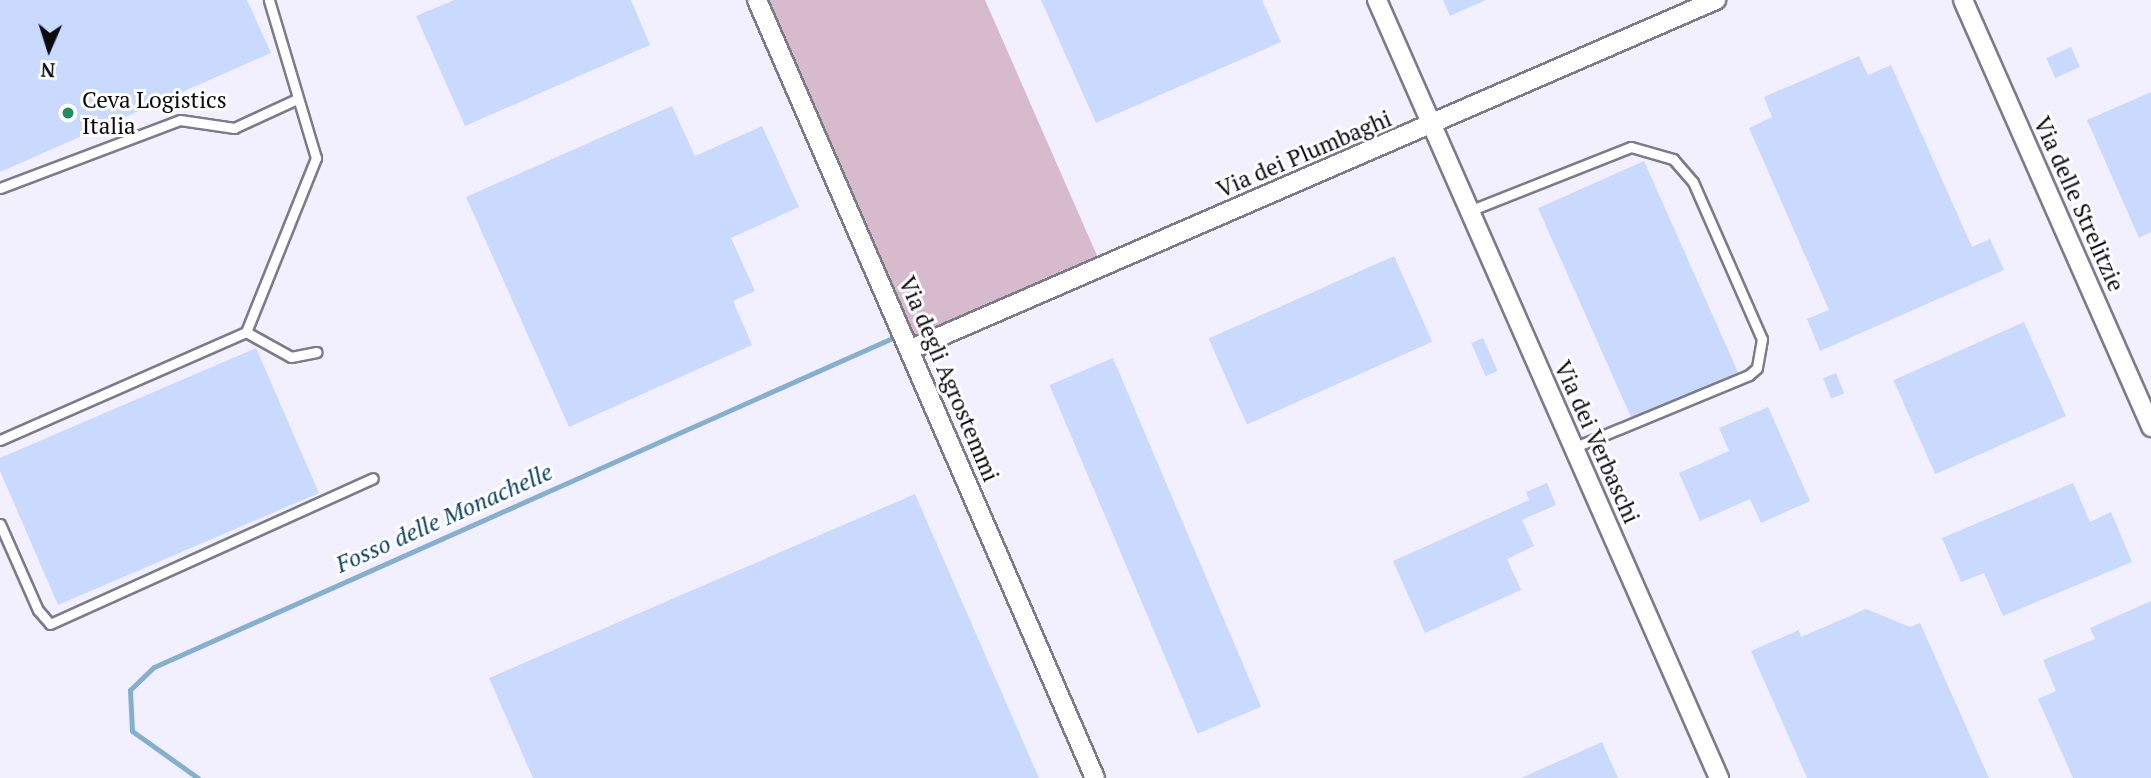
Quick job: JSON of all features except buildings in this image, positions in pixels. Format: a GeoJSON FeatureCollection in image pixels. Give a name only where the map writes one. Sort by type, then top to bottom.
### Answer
{"type":"FeatureCollection","features":[{"type":"Feature","properties":{"kind":"street","name":"Via degli Agrostemmi"},"geometry":{"type":"LineString","coordinates":[[757,0],[1095,778]]}},
{"type":"Feature","properties":{"kind":"street","name":"Via dei Verbaschi"},"geometry":{"type":"LineString","coordinates":[[1377,0],[1719,778]]}},
{"type":"Feature","properties":{"kind":"street","name":"Via dei Plumbaghi"},"geometry":{"type":"LineString","coordinates":[[909,350],[1431,126],[1716,0]]}},
{"type":"Feature","properties":{"kind":"street","name":"Via delle Strelitzie"},"geometry":{"type":"LineString","coordinates":[[1963,0],[2151,427]]}},
{"type":"Feature","properties":{"kind":"lane"},"geometry":{"type":"LineString","coordinates":[[0,440],[246,332],[316,158],[269,0]]}},
{"type":"Feature","properties":{"kind":"lane"},"geometry":{"type":"LineString","coordinates":[[0,188],[180,120],[234,128],[297,99]]}},
{"type":"Feature","properties":{"kind":"lane"},"geometry":{"type":"LineString","coordinates":[[1469,211],[1631,147],[1673,159],[1693,182],[1762,339],[1757,368],[1749,375],[1573,448]]}},
{"type":"Feature","properties":{"kind":"lane"},"geometry":{"type":"LineString","coordinates":[[246,332],[291,357],[317,352]]}},
{"type":"Feature","properties":{"kind":"lane"},"geometry":{"type":"LineString","coordinates":[[0,524],[38,610],[50,624],[373,478]]}},
{"type":"Feature","properties":{"kind":"shaded area"},"geometry":{"type":"Polygon","coordinates":[[[757,0],[985,0],[1102,267],[909,350],[757,0]]]}},
{"type":"Feature","properties":{"kind":"waterway","name":"Fosso delle Monachelle"},"geometry":{"type":"LineString","coordinates":[[198,778],[132,731],[130,690],[154,667],[890,339]]}},
{"type":"Feature","properties":{"kind":"place","name":"Ceva Logistics Italia"},"geometry":{"type":"Point","coordinates":[68,113]}}]}
